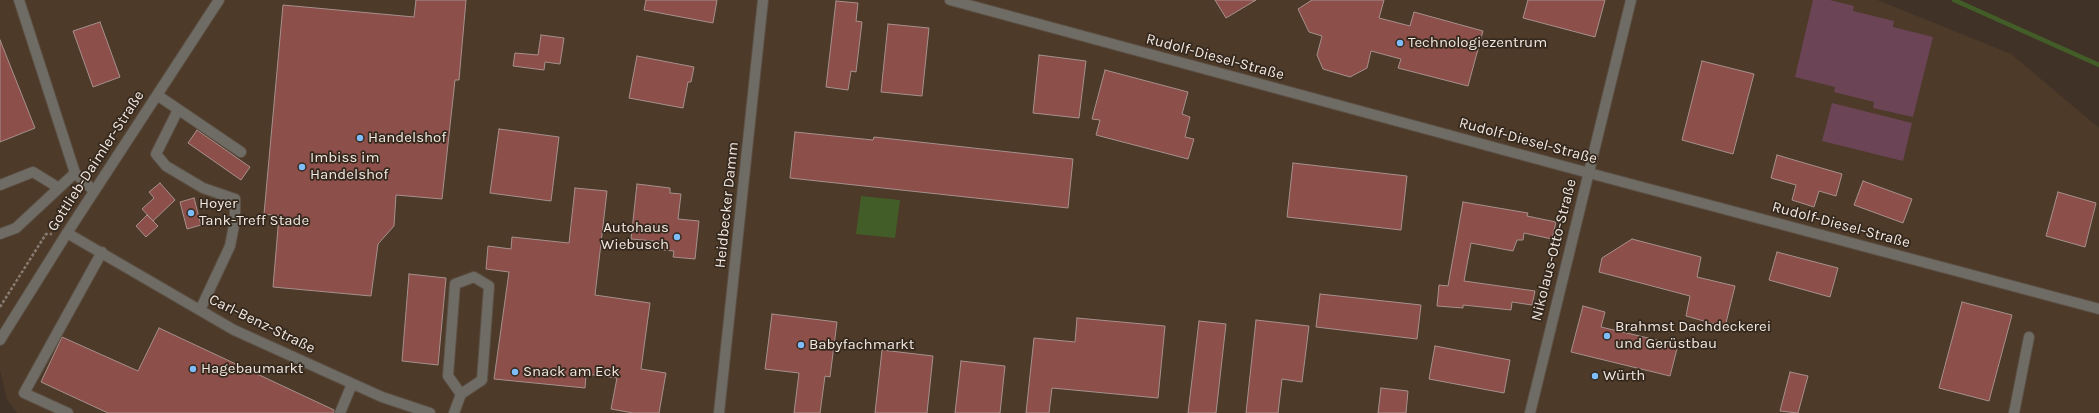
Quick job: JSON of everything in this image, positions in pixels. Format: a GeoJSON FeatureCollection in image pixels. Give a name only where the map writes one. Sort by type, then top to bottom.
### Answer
{"type":"FeatureCollection","features":[{"type":"Feature","properties":{"kind":"street"},"geometry":{"type":"LineString","coordinates":[[19,0],[75,173],[94,191]]}},
{"type":"Feature","properties":{"kind":"street","name":"Gottlieb-Daimler-Straße"},"geometry":{"type":"LineString","coordinates":[[0,340],[94,191],[219,0]]}},
{"type":"Feature","properties":{"kind":"street","name":"Heidbecker Damm"},"geometry":{"type":"LineString","coordinates":[[719,413],[763,0]]}},
{"type":"Feature","properties":{"kind":"street","name":"Rudolf-Diesel-Straße"},"geometry":{"type":"LineString","coordinates":[[950,0],[2099,309]]}},
{"type":"Feature","properties":{"kind":"street","name":"Nikolaus-Otto-Straße"},"geometry":{"type":"LineString","coordinates":[[1530,413],[1631,0]]}},
{"type":"Feature","properties":{"kind":"street"},"geometry":{"type":"LineString","coordinates":[[157,95],[241,152]]}},
{"type":"Feature","properties":{"kind":"street"},"geometry":{"type":"LineString","coordinates":[[178,110],[156,154],[166,166],[172,170],[204,188],[235,199],[235,220],[230,246],[200,310]]}},
{"type":"Feature","properties":{"kind":"street"},"geometry":{"type":"LineString","coordinates":[[0,185],[33,172],[59,188]]}},
{"type":"Feature","properties":{"kind":"street"},"geometry":{"type":"LineString","coordinates":[[0,234],[16,228],[75,173]]}},
{"type":"Feature","properties":{"kind":"street","name":"Carl-Benz-Straße"},"geometry":{"type":"LineString","coordinates":[[67,233],[234,330],[382,398],[430,413]]}},
{"type":"Feature","properties":{"kind":"street"},"geometry":{"type":"LineString","coordinates":[[68,413],[24,393],[102,252]]}},
{"type":"Feature","properties":{"kind":"street"},"geometry":{"type":"LineString","coordinates":[[454,413],[461,394],[482,380],[489,286],[474,278],[455,284],[448,376],[461,394]]}},
{"type":"Feature","properties":{"kind":"street"},"geometry":{"type":"LineString","coordinates":[[2014,413],[2029,337]]}},
{"type":"Feature","properties":{"kind":"street"},"geometry":{"type":"LineString","coordinates":[[340,413],[352,384]]}},
{"type":"Feature","properties":{"kind":"path"},"geometry":{"type":"LineString","coordinates":[[0,307],[46,234],[67,233]]}},
{"type":"Feature","properties":{"kind":"shaded area"},"geometry":{"type":"Polygon","coordinates":[[[0,0],[1877,0],[2011,54],[2099,128],[2099,413],[17,413],[7,399],[0,370],[0,0]]]}},
{"type":"Feature","properties":{"kind":"shaded area"},"geometry":{"type":"Polygon","coordinates":[[[1813,0],[1830,0],[1854,6],[1853,11],[1894,21],[1893,27],[1933,37],[1913,117],[1873,108],[1874,102],[1834,92],[1835,87],[1795,77],[1813,0]]]}},
{"type":"Feature","properties":{"kind":"shaded area"},"geometry":{"type":"Polygon","coordinates":[[[1832,103],[1912,123],[1903,161],[1822,141],[1832,103]]]}},
{"type":"Feature","properties":{"kind":"shaded area"},"geometry":{"type":"Polygon","coordinates":[[[861,196],[900,200],[895,238],[856,234],[861,196]]]}},
{"type":"Feature","properties":{"kind":"building","name":"Handelshof"},"geometry":{"type":"Polygon","coordinates":[[[416,0],[466,0],[459,80],[455,80],[442,199],[396,195],[394,226],[378,244],[371,296],[273,287],[279,216],[264,214],[283,5],[414,17],[416,0]]]}},
{"type":"Feature","properties":{"kind":"building"},"geometry":{"type":"Polygon","coordinates":[[[646,0],[717,0],[713,23],[644,10],[646,0]]]}},
{"type":"Feature","properties":{"kind":"building"},"geometry":{"type":"Polygon","coordinates":[[[1215,0],[1256,0],[1226,18],[1215,0]]]}},
{"type":"Feature","properties":{"kind":"building","name":"Technologiezentrum"},"geometry":{"type":"Polygon","coordinates":[[[1312,0],[1384,0],[1379,18],[1410,26],[1414,12],[1483,31],[1468,86],[1398,68],[1401,59],[1371,51],[1367,68],[1350,77],[1323,69],[1317,55],[1322,36],[1309,32],[1298,9],[1312,0]]]}},
{"type":"Feature","properties":{"kind":"building","name":"Technologiezentrum"},"geometry":{"type":"Polygon","coordinates":[[[1528,0],[1605,0],[1595,37],[1523,18],[1528,0]]]}},
{"type":"Feature","properties":{"kind":"building"},"geometry":{"type":"Polygon","coordinates":[[[836,1],[858,3],[856,21],[862,22],[856,72],[851,71],[848,90],[826,87],[836,1]]]}},
{"type":"Feature","properties":{"kind":"building"},"geometry":{"type":"Polygon","coordinates":[[[100,22],[120,77],[93,87],[73,31],[100,22]]]}},
{"type":"Feature","properties":{"kind":"building"},"geometry":{"type":"Polygon","coordinates":[[[888,24],[929,28],[922,96],[881,92],[888,24]]]}},
{"type":"Feature","properties":{"kind":"building"},"geometry":{"type":"Polygon","coordinates":[[[541,35],[564,38],[560,64],[545,62],[544,70],[513,66],[515,53],[538,55],[541,35]]]}},
{"type":"Feature","properties":{"kind":"building"},"geometry":{"type":"Polygon","coordinates":[[[0,40],[35,128],[0,142],[0,40]]]}},
{"type":"Feature","properties":{"kind":"building"},"geometry":{"type":"Polygon","coordinates":[[[1039,55],[1086,61],[1079,118],[1033,113],[1039,55]]]}},
{"type":"Feature","properties":{"kind":"building"},"geometry":{"type":"Polygon","coordinates":[[[637,56],[694,67],[691,82],[688,82],[683,108],[629,98],[637,56]]]}},
{"type":"Feature","properties":{"kind":"building"},"geometry":{"type":"Polygon","coordinates":[[[1702,61],[1754,74],[1733,154],[1682,140],[1702,61]]]}},
{"type":"Feature","properties":{"kind":"building"},"geometry":{"type":"Polygon","coordinates":[[[1105,70],[1188,92],[1182,114],[1190,117],[1185,137],[1194,139],[1188,159],[1096,135],[1100,120],[1092,119],[1105,70]]]}},
{"type":"Feature","properties":{"kind":"building"},"geometry":{"type":"Polygon","coordinates":[[[499,129],[559,137],[551,201],[490,193],[499,129]]]}},
{"type":"Feature","properties":{"kind":"building"},"geometry":{"type":"Polygon","coordinates":[[[197,130],[250,167],[241,180],[188,143],[197,130]]]}},
{"type":"Feature","properties":{"kind":"building"},"geometry":{"type":"Polygon","coordinates":[[[795,132],[873,140],[874,137],[1073,159],[1068,208],[790,178],[795,132]]]}},
{"type":"Feature","properties":{"kind":"building"},"geometry":{"type":"Polygon","coordinates":[[[1777,155],[1842,174],[1836,196],[1819,191],[1814,207],[1792,200],[1796,185],[1771,178],[1777,155]]]}},
{"type":"Feature","properties":{"kind":"building"},"geometry":{"type":"Polygon","coordinates":[[[1293,163],[1407,176],[1401,230],[1287,217],[1293,163]]]}},
{"type":"Feature","properties":{"kind":"building"},"geometry":{"type":"Polygon","coordinates":[[[1863,181],[1912,199],[1903,223],[1854,205],[1863,181]]]}},
{"type":"Feature","properties":{"kind":"building"},"geometry":{"type":"Polygon","coordinates":[[[160,183],[175,200],[153,221],[142,209],[154,198],[149,192],[160,183]]]}},
{"type":"Feature","properties":{"kind":"building"},"geometry":{"type":"Polygon","coordinates":[[[637,184],[670,188],[670,193],[681,194],[678,219],[699,221],[695,259],[673,257],[674,251],[654,249],[654,241],[631,239],[637,184]]]}},
{"type":"Feature","properties":{"kind":"building"},"geometry":{"type":"Polygon","coordinates":[[[575,188],[607,191],[595,295],[650,303],[641,369],[666,373],[659,413],[633,413],[611,409],[617,378],[586,374],[585,388],[494,379],[509,272],[486,269],[488,246],[511,249],[512,237],[569,243],[575,188]]]}},
{"type":"Feature","properties":{"kind":"building"},"geometry":{"type":"Polygon","coordinates":[[[2058,192],[2096,203],[2085,247],[2046,236],[2058,192]]]}},
{"type":"Feature","properties":{"kind":"building"},"geometry":{"type":"Polygon","coordinates":[[[194,198],[201,225],[187,229],[180,202],[194,198]]]}},
{"type":"Feature","properties":{"kind":"building"},"geometry":{"type":"Polygon","coordinates":[[[1463,202],[1528,213],[1527,216],[1556,222],[1552,239],[1524,233],[1523,240],[1517,240],[1513,251],[1471,243],[1464,281],[1535,291],[1532,305],[1512,302],[1511,310],[1463,305],[1463,308],[1437,306],[1439,285],[1448,286],[1463,202]]]}},
{"type":"Feature","properties":{"kind":"building"},"geometry":{"type":"Polygon","coordinates":[[[147,215],[158,226],[146,237],[136,226],[147,215]]]}},
{"type":"Feature","properties":{"kind":"building"},"geometry":{"type":"Polygon","coordinates":[[[1632,239],[1701,257],[1697,277],[1735,286],[1725,327],[1686,316],[1690,296],[1599,272],[1602,258],[1632,239]]]}},
{"type":"Feature","properties":{"kind":"building"},"geometry":{"type":"Polygon","coordinates":[[[1777,252],[1838,268],[1830,297],[1769,280],[1777,252]]]}},
{"type":"Feature","properties":{"kind":"building"},"geometry":{"type":"Polygon","coordinates":[[[409,274],[446,278],[438,365],[402,361],[409,274]]]}},
{"type":"Feature","properties":{"kind":"building"},"geometry":{"type":"Polygon","coordinates":[[[1320,294],[1421,305],[1417,339],[1316,327],[1320,294]]]}},
{"type":"Feature","properties":{"kind":"building"},"geometry":{"type":"Polygon","coordinates":[[[1962,302],[2012,315],[1989,401],[1939,388],[1962,302]]]}},
{"type":"Feature","properties":{"kind":"building","name":"Brahmst Dachdeckerei und Gerüstbau"},"geometry":{"type":"Polygon","coordinates":[[[1583,306],[1605,312],[1601,327],[1678,345],[1670,376],[1571,352],[1583,306]]]}},
{"type":"Feature","properties":{"kind":"building","name":"Babyfachmarkt"},"geometry":{"type":"Polygon","coordinates":[[[772,314],[837,322],[830,377],[825,376],[820,413],[794,413],[799,373],[765,369],[772,314]]]}},
{"type":"Feature","properties":{"kind":"building"},"geometry":{"type":"Polygon","coordinates":[[[1077,318],[1165,326],[1158,398],[1052,388],[1049,413],[1026,413],[1034,338],[1075,342],[1077,318]]]}},
{"type":"Feature","properties":{"kind":"building"},"geometry":{"type":"Polygon","coordinates":[[[1256,320],[1309,326],[1302,382],[1282,379],[1278,413],[1246,413],[1256,320]]]}},
{"type":"Feature","properties":{"kind":"building"},"geometry":{"type":"Polygon","coordinates":[[[1199,321],[1226,324],[1216,413],[1188,413],[1199,321]]]}},
{"type":"Feature","properties":{"kind":"building","name":"Hagebaumarkt"},"geometry":{"type":"Polygon","coordinates":[[[159,328],[334,410],[334,413],[108,413],[41,382],[62,337],[138,371],[159,328]]]}},
{"type":"Feature","properties":{"kind":"building"},"geometry":{"type":"Polygon","coordinates":[[[1435,346],[1510,360],[1504,393],[1429,379],[1435,346]]]}},
{"type":"Feature","properties":{"kind":"building"},"geometry":{"type":"Polygon","coordinates":[[[882,350],[933,356],[927,413],[875,413],[882,350]]]}},
{"type":"Feature","properties":{"kind":"building"},"geometry":{"type":"Polygon","coordinates":[[[961,361],[1005,366],[1000,413],[955,413],[961,361]]]}},
{"type":"Feature","properties":{"kind":"building"},"geometry":{"type":"Polygon","coordinates":[[[1790,372],[1808,376],[1798,413],[1780,411],[1790,372]]]}},
{"type":"Feature","properties":{"kind":"building"},"geometry":{"type":"Polygon","coordinates":[[[1381,388],[1408,391],[1406,413],[1378,413],[1381,388]]]}},
{"type":"Feature","properties":{"kind":"waterway"},"geometry":{"type":"LineString","coordinates":[[1954,0],[2099,65]]}},
{"type":"Feature","properties":{"kind":"place","name":"Technologiezentrum"},"geometry":{"type":"Point","coordinates":[1400,43]}},
{"type":"Feature","properties":{"kind":"place","name":"Handelshof"},"geometry":{"type":"Point","coordinates":[360,138]}},
{"type":"Feature","properties":{"kind":"place","name":"Imbiss im Handelshof"},"geometry":{"type":"Point","coordinates":[302,167]}},
{"type":"Feature","properties":{"kind":"place","name":"Hoyer Tank-Treff Stade"},"geometry":{"type":"Point","coordinates":[191,213]}},
{"type":"Feature","properties":{"kind":"place","name":"Autohaus Wiebusch"},"geometry":{"type":"Point","coordinates":[677,237]}},
{"type":"Feature","properties":{"kind":"place","name":"Brahmst Dachdeckerei und Gerüstbau"},"geometry":{"type":"Point","coordinates":[1607,336]}},
{"type":"Feature","properties":{"kind":"place","name":"Babyfachmarkt"},"geometry":{"type":"Point","coordinates":[801,345]}},
{"type":"Feature","properties":{"kind":"place","name":"Hagebaumarkt"},"geometry":{"type":"Point","coordinates":[193,369]}},
{"type":"Feature","properties":{"kind":"place","name":"Snack am Eck"},"geometry":{"type":"Point","coordinates":[515,372]}},
{"type":"Feature","properties":{"kind":"place","name":"Würth"},"geometry":{"type":"Point","coordinates":[1595,376]}}]}
